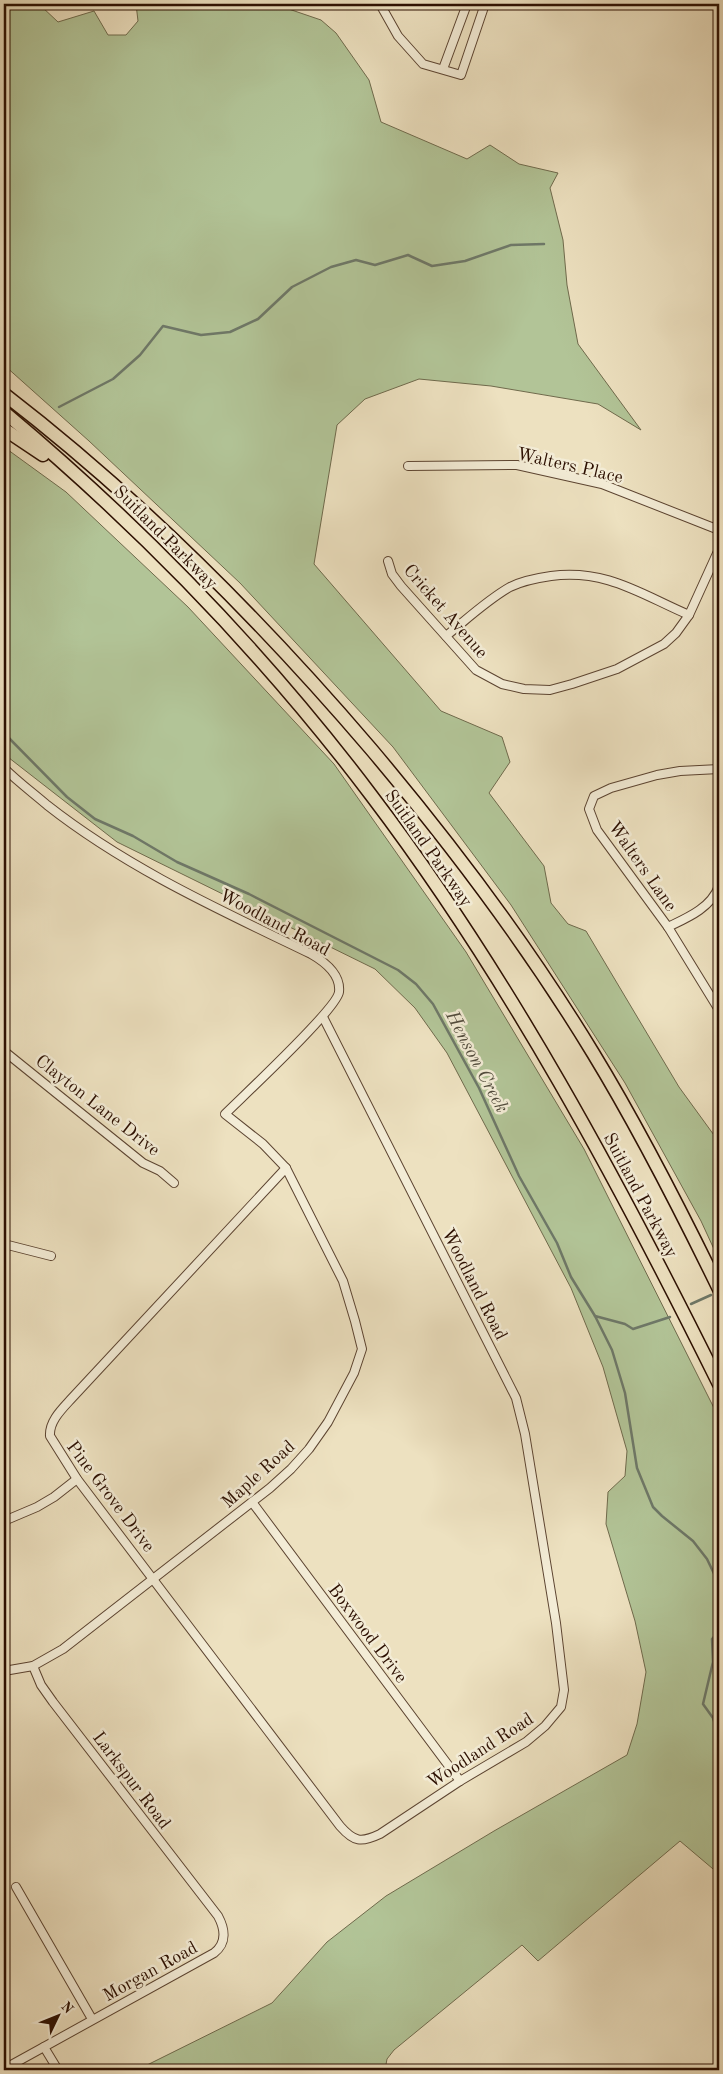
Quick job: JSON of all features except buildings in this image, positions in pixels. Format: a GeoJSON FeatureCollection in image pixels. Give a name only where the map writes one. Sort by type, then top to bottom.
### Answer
{"type":"FeatureCollection","features":[{"type":"Feature","properties":{"kind":"highway"},"geometry":{"type":"LineString","coordinates":[[4,384],[29,405],[62,441]]}},
{"type":"Feature","properties":{"kind":"highway","name":"Suitland Parkway"},"geometry":{"type":"LineString","coordinates":[[4,394],[62,441],[163,530],[268,634],[352,727],[451,847],[525,948],[593,1053],[659,1169],[719,1289]]}},
{"type":"Feature","properties":{"kind":"highway","name":"Suitland Parkway"},"geometry":{"type":"LineString","coordinates":[[4,412],[111,506],[193,587],[271,672],[352,770],[416,856],[509,999],[586,1131],[653,1255],[719,1384]]}},
{"type":"Feature","properties":{"kind":"highway"},"geometry":{"type":"LineString","coordinates":[[4,429],[36,450],[111,506]]}},
{"type":"Feature","properties":{"kind":"street"},"geometry":{"type":"LineString","coordinates":[[380,4],[398,36],[424,64],[461,75],[485,4]]}},
{"type":"Feature","properties":{"kind":"street"},"geometry":{"type":"LineString","coordinates":[[443,69],[467,4]]}},
{"type":"Feature","properties":{"kind":"street","name":"Walters Place"},"geometry":{"type":"LineString","coordinates":[[408,466],[517,465],[602,484],[719,530]]}},
{"type":"Feature","properties":{"kind":"street","name":"Cricket Avenue"},"geometry":{"type":"LineString","coordinates":[[388,561],[392,574],[401,586],[476,670],[502,684],[524,689],[545,690],[572,684],[617,669],[664,644],[676,633],[689,615],[719,549]]}},
{"type":"Feature","properties":{"kind":"street"},"geometry":{"type":"LineString","coordinates":[[446,636],[510,587],[539,578],[563,575],[598,577],[614,581],[689,615]]}},
{"type":"Feature","properties":{"kind":"street","name":"Woodland Road"},"geometry":{"type":"LineString","coordinates":[[4,768],[66,819],[115,854],[321,960],[333,972],[339,983],[339,994],[323,1018],[509,1382],[521,1414],[556,1623],[564,1690],[562,1701],[556,1714],[526,1742],[460,1781],[368,1840],[354,1839],[348,1835],[311,1789]]}},
{"type":"Feature","properties":{"kind":"street","name":"Walters Lane"},"geometry":{"type":"LineString","coordinates":[[719,769],[680,771],[657,775],[601,792],[594,796],[589,809],[597,830],[668,928],[719,1010]]}},
{"type":"Feature","properties":{"kind":"street"},"geometry":{"type":"LineString","coordinates":[[668,928],[684,920],[710,902],[716,895],[719,886]]}},
{"type":"Feature","properties":{"kind":"street","name":"Maple Road"},"geometry":{"type":"LineString","coordinates":[[4,1671],[33,1666],[63,1649],[252,1502],[291,1470],[314,1442],[344,1394],[357,1366],[362,1349],[356,1321],[343,1281],[286,1168],[263,1144],[225,1114],[323,1018]]}},
{"type":"Feature","properties":{"kind":"street","name":"Clayton Lane Drive"},"geometry":{"type":"LineString","coordinates":[[4,1050],[143,1163],[160,1171],[174,1183]]}},
{"type":"Feature","properties":{"kind":"street","name":"Pine Grove Drive"},"geometry":{"type":"LineString","coordinates":[[286,1168],[72,1398],[53,1422],[50,1436],[76,1479],[153,1578],[311,1789]]}},
{"type":"Feature","properties":{"kind":"street"},"geometry":{"type":"LineString","coordinates":[[4,1244],[51,1256]]}},
{"type":"Feature","properties":{"kind":"street"},"geometry":{"type":"LineString","coordinates":[[4,1521],[38,1507],[76,1479]]}},
{"type":"Feature","properties":{"kind":"street","name":"Boxwood Drive"},"geometry":{"type":"LineString","coordinates":[[252,1502],[460,1781]]}},
{"type":"Feature","properties":{"kind":"street","name":"Larkspur Road"},"geometry":{"type":"LineString","coordinates":[[33,1666],[41,1684],[53,1702],[213,1908]]}},
{"type":"Feature","properties":{"kind":"street"},"geometry":{"type":"LineString","coordinates":[[16,1887],[92,2019]]}},
{"type":"Feature","properties":{"kind":"street","name":"Morgan Road"},"geometry":{"type":"LineString","coordinates":[[4,2069],[217,1950],[224,1935],[222,1923],[213,1908]]}},
{"type":"Feature","properties":{"kind":"street"},"geometry":{"type":"LineString","coordinates":[[44,2047],[58,2070]]}},
{"type":"Feature","properties":{"kind":"green space"},"geometry":{"type":"Polygon","coordinates":[[[4,4],[45,4],[41,6],[58,22],[94,11],[108,35],[126,35],[138,21],[136,4],[274,4],[321,20],[336,33],[369,80],[381,122],[467,159],[490,145],[519,164],[558,173],[550,188],[563,240],[567,285],[578,344],[641,430],[598,404],[491,386],[419,379],[365,399],[337,425],[314,564],[441,711],[502,737],[510,762],[489,793],[544,866],[551,903],[568,924],[586,931],[679,1087],[719,1142],[719,1260],[701,1221],[625,1083],[511,905],[393,747],[240,583],[89,441],[4,365],[4,4]]]}},
{"type":"Feature","properties":{"kind":"green space"},"geometry":{"type":"Polygon","coordinates":[[[4,447],[66,492],[188,607],[334,764],[466,952],[584,1149],[719,1418],[719,1874],[680,1841],[538,1961],[522,1945],[394,2050],[387,2059],[385,2070],[137,2070],[272,2003],[327,1942],[386,1896],[494,1831],[627,1755],[637,1724],[646,1672],[635,1621],[606,1524],[608,1492],[625,1476],[627,1451],[603,1367],[571,1288],[447,1053],[415,1008],[375,969],[117,842],[4,754],[4,447]]]}},
{"type":"Feature","properties":{"kind":"waterway"},"geometry":{"type":"LineString","coordinates":[[59,407],[113,379],[140,355],[163,326],[201,335],[230,332],[258,319],[292,287],[331,267],[356,260],[375,265],[408,255],[432,266],[465,261],[511,245],[544,244]]}},
{"type":"Feature","properties":{"kind":"waterway","name":"Henson Creek"},"geometry":{"type":"LineString","coordinates":[[4,733],[67,797],[95,819],[133,836],[177,862],[249,894],[398,970],[416,984],[433,1004],[479,1088],[519,1176],[557,1243],[571,1277],[595,1316],[612,1350],[625,1393],[637,1468],[653,1507],[693,1541],[707,1559],[719,1584]]}},
{"type":"Feature","properties":{"kind":"waterway"},"geometry":{"type":"LineString","coordinates":[[691,1304],[711,1295]]}},
{"type":"Feature","properties":{"kind":"waterway"},"geometry":{"type":"LineString","coordinates":[[595,1316],[625,1324],[633,1329],[670,1317]]}},
{"type":"Feature","properties":{"kind":"waterway","name":"Henson Creek"},"geometry":{"type":"LineString","coordinates":[[719,1631],[712,1639],[713,1662],[703,1704],[713,1718],[719,1736]]}}]}
